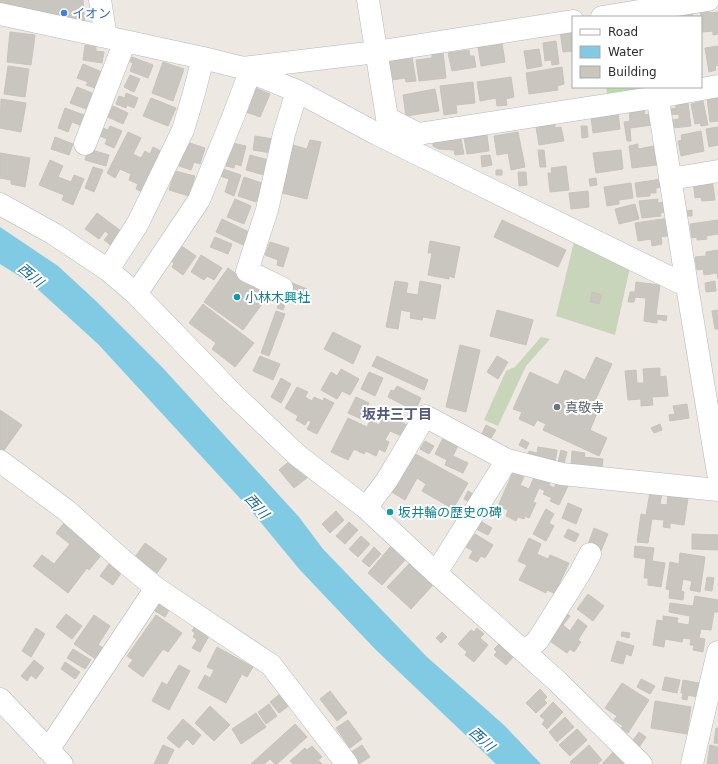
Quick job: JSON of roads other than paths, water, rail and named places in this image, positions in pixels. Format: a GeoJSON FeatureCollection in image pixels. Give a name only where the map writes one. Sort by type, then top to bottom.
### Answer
{"type":"FeatureCollection","features":[{"type":"Feature","properties":{"kind":"street"},"geometry":{"type":"LineString","coordinates":[[85,144],[115,39],[100,0]]}},
{"type":"Feature","properties":{"kind":"street"},"geometry":{"type":"LineString","coordinates":[[368,0],[376,52],[382,126]]}},
{"type":"Feature","properties":{"kind":"street"},"geometry":{"type":"LineString","coordinates":[[607,16],[643,9],[708,0]]}},
{"type":"Feature","properties":{"kind":"street"},"geometry":{"type":"LineString","coordinates":[[0,14],[203,58],[247,70],[382,126],[687,286]]}},
{"type":"Feature","properties":{"kind":"street"},"geometry":{"type":"LineString","coordinates":[[247,70],[572,22]]}},
{"type":"Feature","properties":{"kind":"street"},"geometry":{"type":"LineString","coordinates":[[108,270],[138,223],[183,130],[203,58]]}},
{"type":"Feature","properties":{"kind":"street"},"geometry":{"type":"LineString","coordinates":[[136,294],[199,200],[233,117],[247,70]]}},
{"type":"Feature","properties":{"kind":"street"},"geometry":{"type":"LineString","coordinates":[[702,88],[718,86]]}},
{"type":"Feature","properties":{"kind":"street"},"geometry":{"type":"LineString","coordinates":[[382,126],[418,134],[657,92],[698,88]]}},
{"type":"Feature","properties":{"kind":"street"},"geometry":{"type":"LineString","coordinates":[[282,288],[247,271],[267,210],[284,134],[297,91]]}},
{"type":"Feature","properties":{"kind":"street"},"geometry":{"type":"LineString","coordinates":[[657,92],[687,286],[711,385],[718,473]]}},
{"type":"Feature","properties":{"kind":"street"},"geometry":{"type":"LineString","coordinates":[[670,179],[718,171]]}},
{"type":"Feature","properties":{"kind":"street"},"geometry":{"type":"LineString","coordinates":[[0,204],[54,234],[108,270],[136,294],[232,393],[297,455],[366,508],[557,681],[641,764]]}},
{"type":"Feature","properties":{"kind":"street"},"geometry":{"type":"LineString","coordinates":[[366,508],[387,480],[425,416],[507,460],[562,474],[718,490]]}},
{"type":"Feature","properties":{"kind":"street"},"geometry":{"type":"LineString","coordinates":[[436,573],[507,460]]}},
{"type":"Feature","properties":{"kind":"street"},"geometry":{"type":"LineString","coordinates":[[0,461],[66,510],[156,588],[271,665],[347,764]]}},
{"type":"Feature","properties":{"kind":"street"},"geometry":{"type":"LineString","coordinates":[[524,652],[538,640],[580,573],[590,554]]}},
{"type":"Feature","properties":{"kind":"street"},"geometry":{"type":"LineString","coordinates":[[55,756],[54,741],[156,588]]}},
{"type":"Feature","properties":{"kind":"street"},"geometry":{"type":"LineString","coordinates":[[692,764],[710,721],[718,652]]}},
{"type":"Feature","properties":{"kind":"street"},"geometry":{"type":"LineString","coordinates":[[0,699],[55,756]]}},
{"type":"Feature","properties":{"kind":"water","name":"西川"},"geometry":{"type":"Polygon","coordinates":[[[0,227],[58,266],[96,301],[162,367],[299,517],[323,549],[427,657],[505,726],[541,764],[496,764],[376,650],[300,570],[248,507],[98,344],[32,284],[0,264],[0,227]]]}},
{"type":"Feature","properties":{"kind":"place","name":"イオン"},"geometry":{"type":"Point","coordinates":[64,13]}},
{"type":"Feature","properties":{"kind":"place","name":"小林木興社"},"geometry":{"type":"Point","coordinates":[237,297]}},
{"type":"Feature","properties":{"kind":"place","name":"真敬寺"},"geometry":{"type":"Point","coordinates":[557,407]}},
{"type":"Feature","properties":{"kind":"place","name":"坂井輪の歴史の碑"},"geometry":{"type":"Point","coordinates":[390,512]}},
{"type":"Feature","properties":{"kind":"district","name":"坂井三丁目"},"geometry":{"type":"Point","coordinates":[397,414]}}]}
